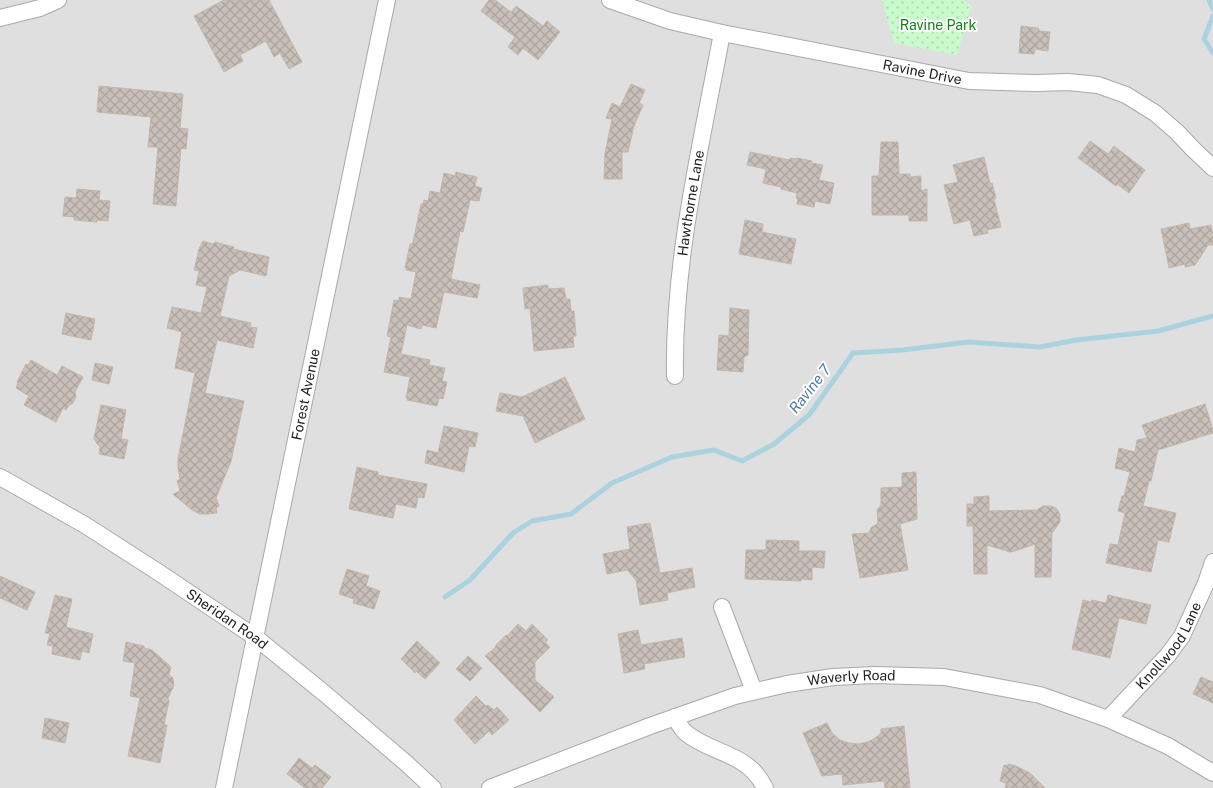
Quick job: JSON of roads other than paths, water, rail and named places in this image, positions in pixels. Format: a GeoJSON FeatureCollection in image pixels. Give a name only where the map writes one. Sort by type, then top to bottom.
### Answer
{"type":"FeatureCollection","features":[{"type":"Feature","properties":{"kind":"street"},"geometry":{"type":"LineString","coordinates":[[0,18],[40,8],[58,0]]}},
{"type":"Feature","properties":{"kind":"street","name":"Forest Avenue"},"geometry":{"type":"LineString","coordinates":[[224,788],[388,0]]}},
{"type":"Feature","properties":{"kind":"street","name":"Ravine Drive"},"geometry":{"type":"LineString","coordinates":[[610,0],[670,22],[969,81],[1068,82],[1098,86],[1126,94],[1155,113],[1213,168]]}},
{"type":"Feature","properties":{"kind":"street","name":"Hawthorne Lane"},"geometry":{"type":"LineString","coordinates":[[675,376],[680,276],[690,206],[722,33]]}},
{"type":"Feature","properties":{"kind":"street","name":"Sheridan Road"},"geometry":{"type":"LineString","coordinates":[[0,477],[93,530],[255,638],[324,692],[433,788]]}},
{"type":"Feature","properties":{"kind":"street","name":"Knollwood Lane"},"geometry":{"type":"LineString","coordinates":[[1108,719],[1168,655],[1182,636],[1206,583],[1213,562]]}},
{"type":"Feature","properties":{"kind":"street"},"geometry":{"type":"LineString","coordinates":[[722,607],[754,691]]}},
{"type":"Feature","properties":{"kind":"street","name":"Waverly Road"},"geometry":{"type":"LineString","coordinates":[[490,788],[735,696],[787,684],[833,677],[874,675],[944,677],[1040,695],[1108,719],[1168,746],[1213,773]]}},
{"type":"Feature","properties":{"kind":"street"},"geometry":{"type":"LineString","coordinates":[[675,717],[684,732],[744,762],[765,788]]}},
{"type":"Feature","properties":{"kind":"waterway","name":"Ravine 7"},"geometry":{"type":"LineString","coordinates":[[1209,0],[1213,9]]}},
{"type":"Feature","properties":{"kind":"waterway","name":"Ravine 7"},"geometry":{"type":"LineString","coordinates":[[1213,16],[1204,39],[1213,53]]}},
{"type":"Feature","properties":{"kind":"waterway","name":"Ravine 7"},"geometry":{"type":"LineString","coordinates":[[445,597],[470,580],[513,533],[532,521],[571,514],[612,483],[672,457],[714,450],[742,461],[774,444],[809,415],[853,353],[903,350],[969,342],[1040,347],[1076,340],[1158,331],[1213,316]]}},
{"type":"Feature","properties":{"kind":"park label","name":"Ravine Park"},"geometry":{"type":"Point","coordinates":[938,25]}}]}
